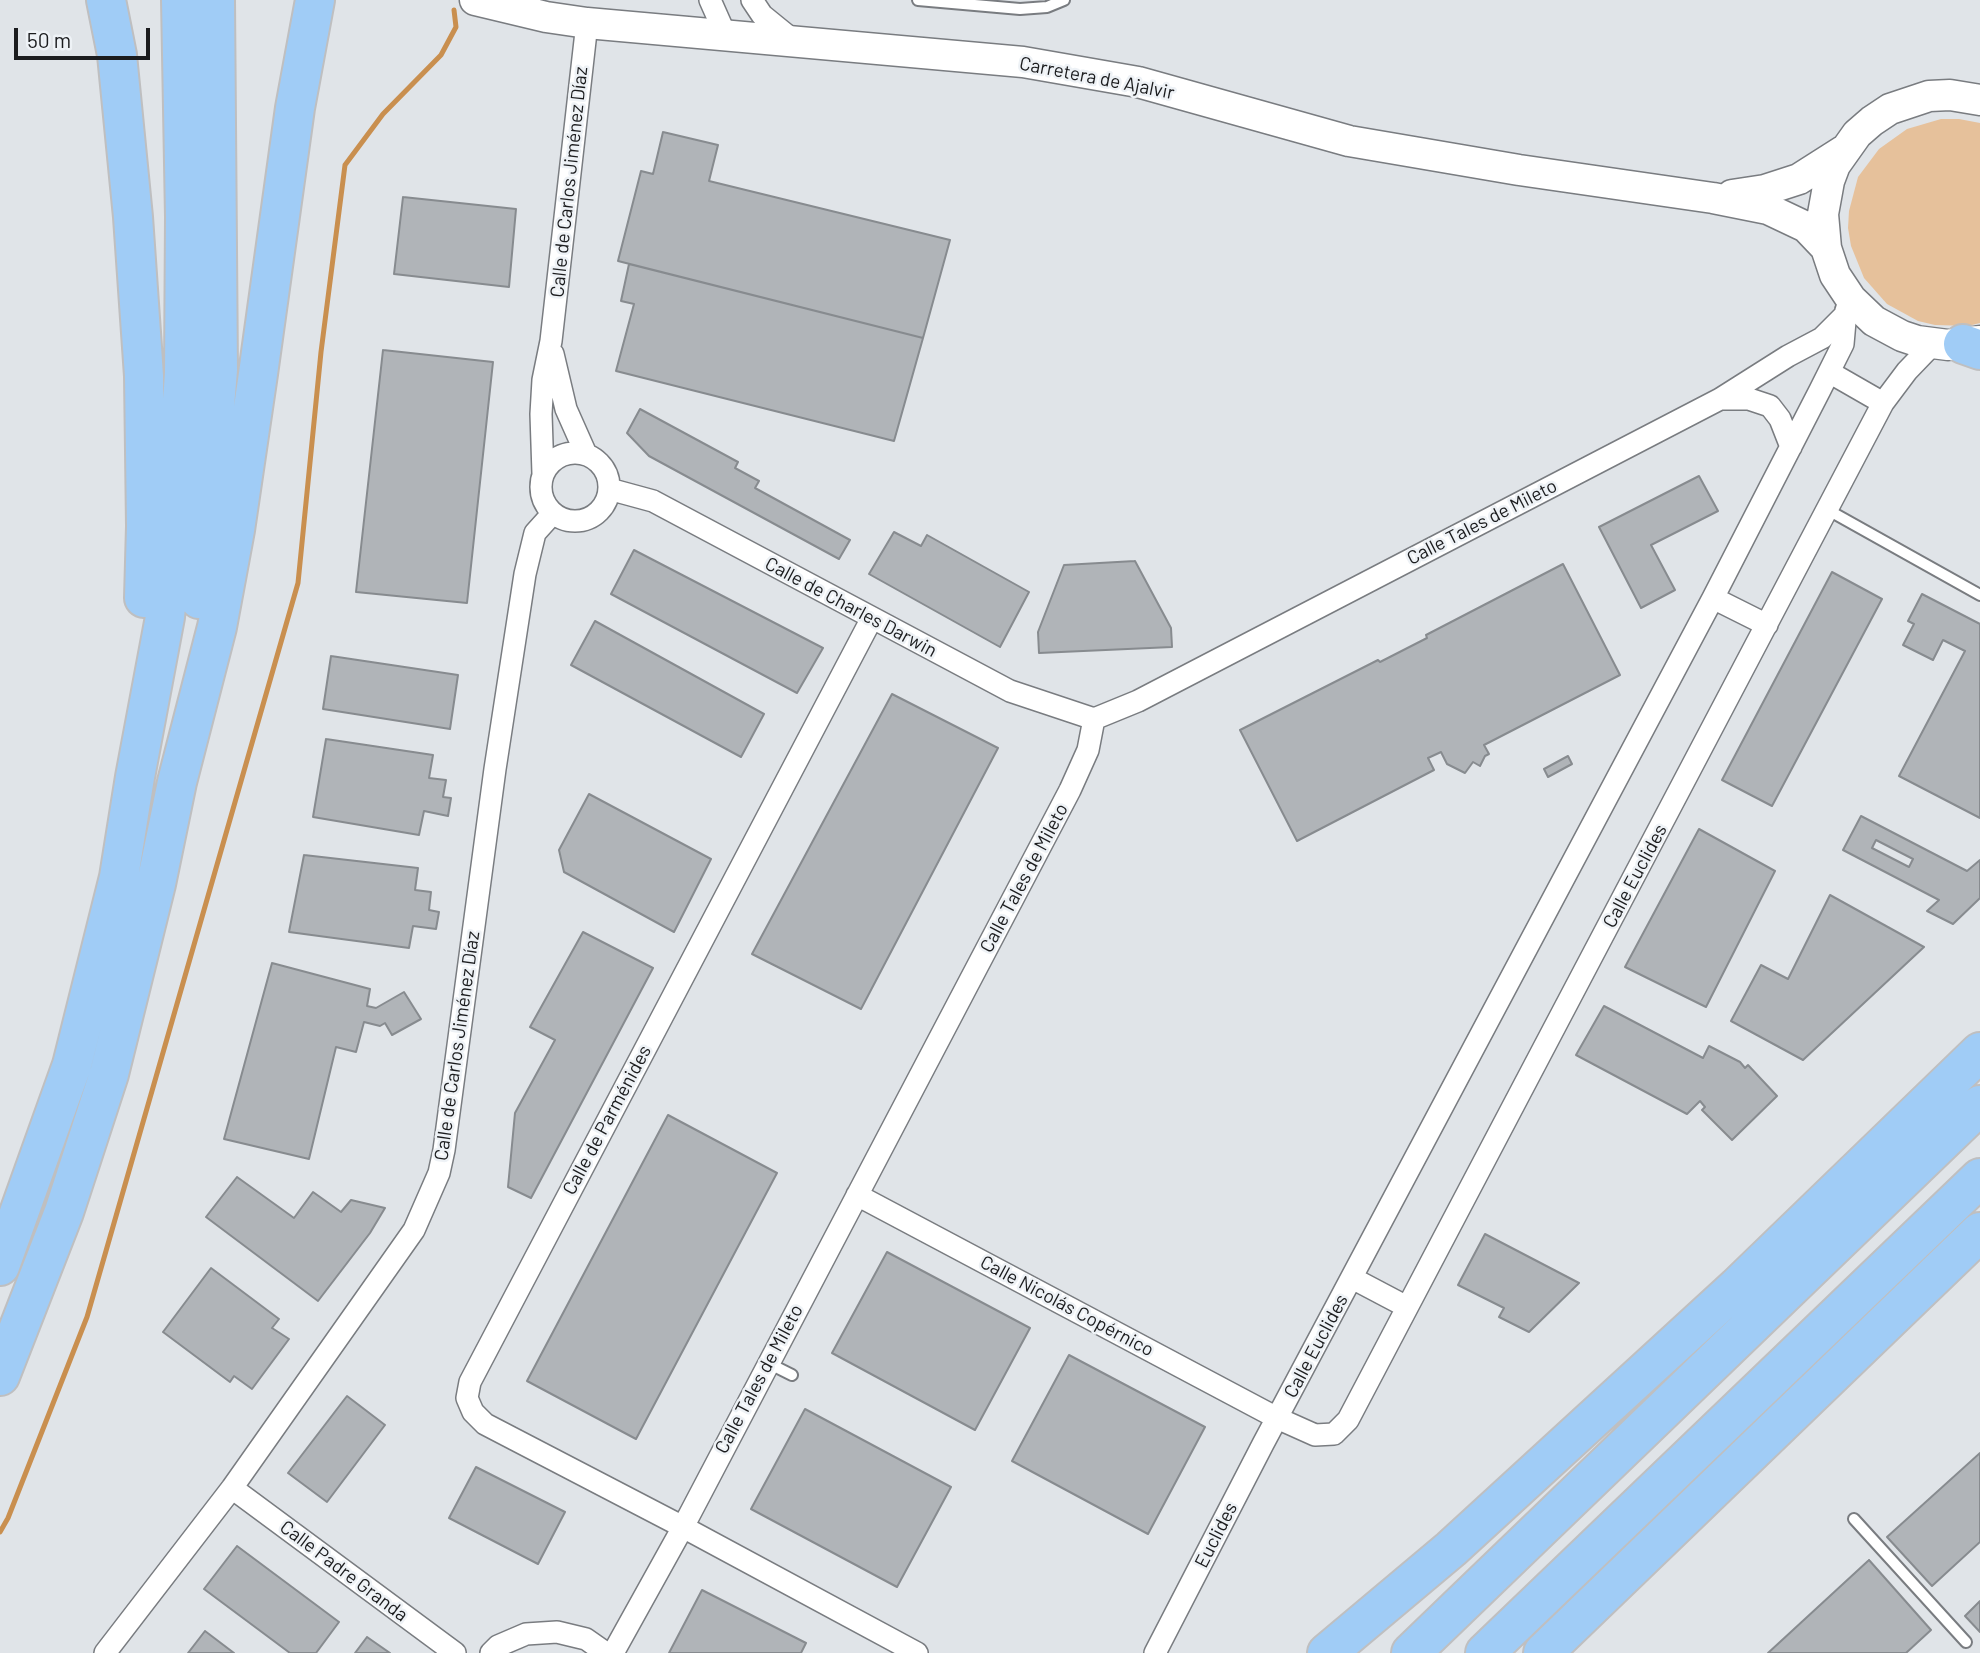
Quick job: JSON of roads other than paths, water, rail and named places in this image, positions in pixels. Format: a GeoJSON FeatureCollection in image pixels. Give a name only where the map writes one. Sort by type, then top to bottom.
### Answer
{"type":"FeatureCollection","features":[{"type":"Feature","properties":{"kind":"highway"},"geometry":{"type":"LineString","coordinates":[[106,0],[117,55],[131,191],[144,376],[146,526],[135,777]]}},
{"type":"Feature","properties":{"kind":"highway"},"geometry":{"type":"LineString","coordinates":[[0,1266],[72,1065],[119,877],[165,617],[184,373],[185,217],[181,0]]}},
{"type":"Feature","properties":{"kind":"highway"},"geometry":{"type":"LineString","coordinates":[[177,782],[197,625],[218,370],[215,0]]}},
{"type":"Feature","properties":{"kind":"highway"},"geometry":{"type":"LineString","coordinates":[[0,1376],[64,1212],[109,1074],[156,884],[177,782],[217,627],[235,530],[310,18],[328,0]]}},
{"type":"Feature","properties":{"kind":"highway"},"geometry":{"type":"LineString","coordinates":[[1327,1653],[1451,1549],[1737,1287],[1980,1052]]}},
{"type":"Feature","properties":{"kind":"highway"},"geometry":{"type":"LineString","coordinates":[[1411,1653],[1980,1105]]}},
{"type":"Feature","properties":{"kind":"highway"},"geometry":{"type":"LineString","coordinates":[[1485,1653],[1980,1178]]}},
{"type":"Feature","properties":{"kind":"highway"},"geometry":{"type":"LineString","coordinates":[[1543,1653],[1980,1232]]}},
{"type":"Feature","properties":{"kind":"street","name":"Carretera de Ajalvir"},"geometry":{"type":"LineString","coordinates":[[475,0],[545,18],[587,23],[747,22],[796,42],[1036,64],[1138,82],[1349,141],[1768,209],[1806,227],[1826,247]]}},
{"type":"Feature","properties":{"kind":"street"},"geometry":{"type":"LineString","coordinates":[[511,0],[540,0]]}},
{"type":"Feature","properties":{"kind":"street"},"geometry":{"type":"LineString","coordinates":[[710,0],[747,22]]}},
{"type":"Feature","properties":{"kind":"street","name":"Calle de Carlos Jiménez Díaz"},"geometry":{"type":"LineString","coordinates":[[543,474],[543,380],[551,341],[587,23]]}},
{"type":"Feature","properties":{"kind":"street"},"geometry":{"type":"LineString","coordinates":[[1964,345],[1910,339],[1887,330],[1868,316],[1847,307],[1826,247],[1822,214],[1832,173],[1843,151],[1872,121],[1889,109],[1929,96],[1950,95],[1980,100]]}},
{"type":"Feature","properties":{"kind":"street","name":"Carretera de Ajalvir"},"geometry":{"type":"LineString","coordinates":[[1713,198],[1765,190],[1799,179],[1843,151]]}},
{"type":"Feature","properties":{"kind":"street","name":"Calle Euclides"},"geometry":{"type":"LineString","coordinates":[[1847,307],[1843,344],[1791,447],[1277,1418],[1315,1435],[1334,1434],[1348,1420],[1883,403],[1919,358],[1964,345]]}},
{"type":"Feature","properties":{"kind":"street","name":"Calle Tales de Mileto"},"geometry":{"type":"LineString","coordinates":[[614,1653],[1070,790],[1088,750],[1094,719],[1138,701],[1720,399],[1822,338],[1847,307]]}},
{"type":"Feature","properties":{"kind":"street","name":"Calle de Carlos Jiménez Díaz"},"geometry":{"type":"LineString","coordinates":[[551,341],[566,409],[586,454]]}},
{"type":"Feature","properties":{"kind":"street"},"geometry":{"type":"LineString","coordinates":[[1829,372],[1883,403]]}},
{"type":"Feature","properties":{"kind":"street"},"geometry":{"type":"LineString","coordinates":[[1720,399],[1749,399],[1770,405],[1780,419],[1791,447]]}},
{"type":"Feature","properties":{"kind":"street"},"geometry":{"type":"LineString","coordinates":[[569,453],[586,454],[599,462],[607,475],[609,489],[605,504],[595,515],[588,518],[566,520],[553,513],[544,502],[540,488],[543,474],[553,460],[569,453]]}},
{"type":"Feature","properties":{"kind":"street","name":"Calle de Charles Darwin"},"geometry":{"type":"LineString","coordinates":[[609,489],[653,502],[1010,691],[1094,719]]}},
{"type":"Feature","properties":{"kind":"street","name":"Calle de Carlos Jiménez Díaz"},"geometry":{"type":"LineString","coordinates":[[105,1653],[232,1488],[414,1230],[439,1173],[525,574],[535,533],[553,513]]}},
{"type":"Feature","properties":{"kind":"street"},"geometry":{"type":"LineString","coordinates":[[1713,598],[1767,625]]}},
{"type":"Feature","properties":{"kind":"street","name":"Calle de Parménides"},"geometry":{"type":"LineString","coordinates":[[872,618],[470,1381],[467,1398],[472,1412],[485,1424],[917,1653]]}},
{"type":"Feature","properties":{"kind":"street","name":"Calle Nicolás Copérnico"},"geometry":{"type":"LineString","coordinates":[[857,1195],[1277,1418]]}},
{"type":"Feature","properties":{"kind":"street"},"geometry":{"type":"LineString","coordinates":[[1352,1278],[1407,1307]]}},
{"type":"Feature","properties":{"kind":"street","name":"Euclides"},"geometry":{"type":"LineString","coordinates":[[1155,1653],[1277,1418]]}},
{"type":"Feature","properties":{"kind":"street","name":"Calle Padre Granda"},"geometry":{"type":"LineString","coordinates":[[232,1488],[455,1653]]}},
{"type":"Feature","properties":{"kind":"street"},"geometry":{"type":"LineString","coordinates":[[491,1653],[498,1646],[526,1634],[556,1632],[586,1639],[606,1653]]}},
{"type":"Feature","properties":{"kind":"lane"},"geometry":{"type":"LineString","coordinates":[[918,0],[1020,9],[1047,7],[1064,0]]}},
{"type":"Feature","properties":{"kind":"lane"},"geometry":{"type":"LineString","coordinates":[[1828,510],[1980,595]]}},
{"type":"Feature","properties":{"kind":"lane"},"geometry":{"type":"LineString","coordinates":[[768,1363],[792,1376]]}},
{"type":"Feature","properties":{"kind":"lane"},"geometry":{"type":"LineString","coordinates":[[1854,1519],[1965,1642]]}},
{"type":"Feature","properties":{"kind":"waterway"},"geometry":{"type":"LineString","coordinates":[[0,1532],[8,1518],[87,1317],[298,583],[321,352],[345,165],[383,114],[441,55],[456,27],[454,10]]}}]}
